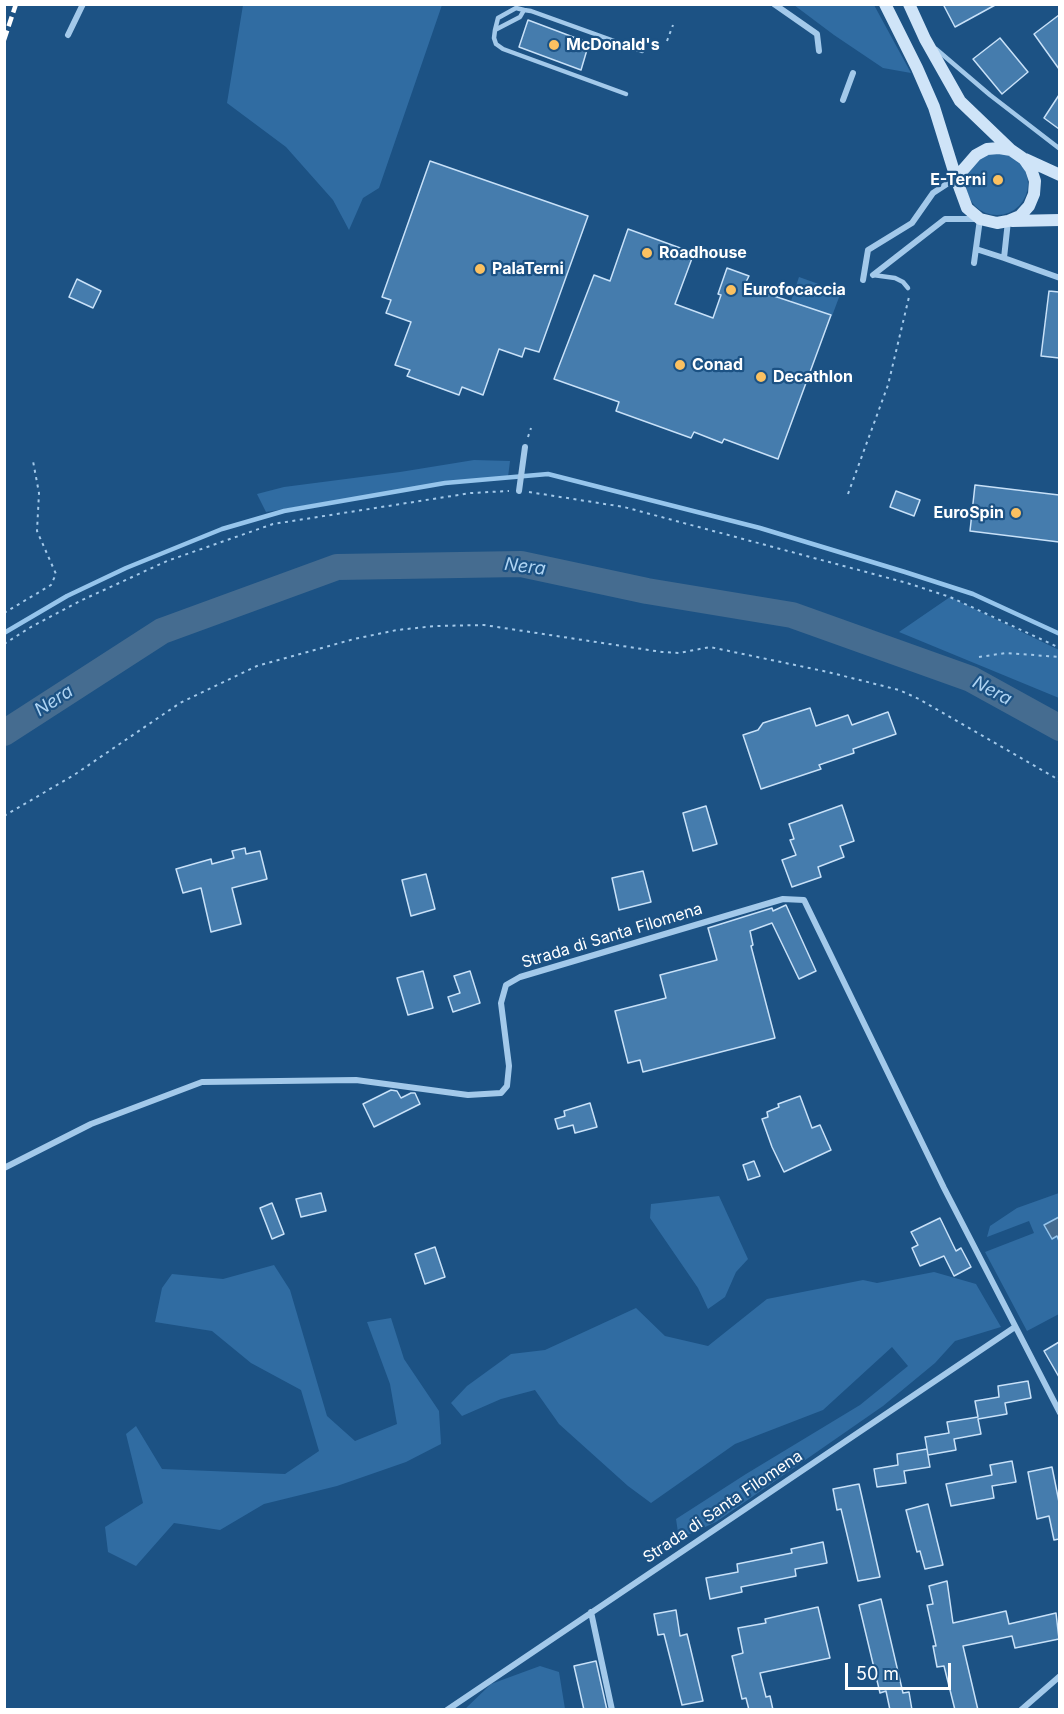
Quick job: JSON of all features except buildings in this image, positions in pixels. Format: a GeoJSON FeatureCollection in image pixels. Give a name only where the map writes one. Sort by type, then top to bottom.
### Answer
{"type":"FeatureCollection","features":[{"type":"Feature","properties":{"kind":"main road"},"geometry":{"type":"LineString","coordinates":[[885,4],[934,107],[967,208],[980,219],[997,223],[1059,220]]}},
{"type":"Feature","properties":{"kind":"main road"},"geometry":{"type":"LineString","coordinates":[[909,4],[925,39],[960,101],[1011,150],[1059,176]]}},
{"type":"Feature","properties":{"kind":"main road"},"geometry":{"type":"LineString","coordinates":[[956,178],[976,154],[987,149],[1011,150]]}},
{"type":"Feature","properties":{"kind":"main road"},"geometry":{"type":"LineString","coordinates":[[1008,221],[1020,216],[1029,206],[1034,194],[1035,182],[1031,169],[1024,159]]}},
{"type":"Feature","properties":{"kind":"street"},"geometry":{"type":"LineString","coordinates":[[68,35],[83,4]]}},
{"type":"Feature","properties":{"kind":"street"},"geometry":{"type":"LineString","coordinates":[[774,4],[817,34],[819,51]]}},
{"type":"Feature","properties":{"kind":"street"},"geometry":{"type":"LineString","coordinates":[[843,100],[853,73]]}},
{"type":"Feature","properties":{"kind":"street"},"geometry":{"type":"LineString","coordinates":[[863,280],[868,250],[912,223],[933,193],[956,178]]}},
{"type":"Feature","properties":{"kind":"street"},"geometry":{"type":"LineString","coordinates":[[873,275],[945,219],[980,219],[974,263]]}},
{"type":"Feature","properties":{"kind":"street"},"geometry":{"type":"LineString","coordinates":[[1004,258],[1008,221]]}},
{"type":"Feature","properties":{"kind":"street"},"geometry":{"type":"LineString","coordinates":[[976,249],[1059,278]]}},
{"type":"Feature","properties":{"kind":"street"},"geometry":{"type":"LineString","coordinates":[[519,491],[525,447]]}},
{"type":"Feature","properties":{"kind":"street","name":"Strada di Santa Filomena"},"geometry":{"type":"LineString","coordinates":[[4,1168],[91,1124],[202,1082],[356,1080],[468,1095],[501,1093],[507,1086],[509,1066],[501,1003],[506,985],[520,977],[772,902],[783,899],[804,900],[944,1188],[1059,1413]]}},
{"type":"Feature","properties":{"kind":"street","name":"Strada di Santa Filomena"},"geometry":{"type":"LineString","coordinates":[[447,1710],[1015,1327]]}},
{"type":"Feature","properties":{"kind":"street"},"geometry":{"type":"LineString","coordinates":[[591,1612],[612,1710]]}},
{"type":"Feature","properties":{"kind":"street"},"geometry":{"type":"LineString","coordinates":[[1021,1710],[1059,1676]]}},
{"type":"Feature","properties":{"kind":"lane"},"geometry":{"type":"LineString","coordinates":[[626,94],[502,49],[496,44],[494,38],[498,18],[516,8],[531,11],[642,51]]}},
{"type":"Feature","properties":{"kind":"lane"},"geometry":{"type":"LineString","coordinates":[[495,30],[520,17],[524,10]]}},
{"type":"Feature","properties":{"kind":"lane"},"geometry":{"type":"LineString","coordinates":[[925,39],[990,95],[1059,148]]}},
{"type":"Feature","properties":{"kind":"lane"},"geometry":{"type":"LineString","coordinates":[[873,275],[894,278],[903,282],[908,288]]}},
{"type":"Feature","properties":{"kind":"path"},"geometry":{"type":"LineString","coordinates":[[667,41],[673,25]]}},
{"type":"Feature","properties":{"kind":"path"},"geometry":{"type":"LineString","coordinates":[[848,494],[888,385],[910,294],[908,288]]}},
{"type":"Feature","properties":{"kind":"path"},"geometry":{"type":"LineString","coordinates":[[4,614],[51,585],[56,574],[37,531],[39,493],[33,461]]}},
{"type":"Feature","properties":{"kind":"path"},"geometry":{"type":"LineString","coordinates":[[4,644],[80,601],[167,561],[273,524],[471,493],[519,491],[551,494],[624,507],[907,584],[950,597],[1059,648]]}},
{"type":"Feature","properties":{"kind":"path"},"geometry":{"type":"LineString","coordinates":[[4,816],[74,775],[180,703],[257,666],[354,639],[397,630],[436,626],[484,625],[662,652],[679,653],[710,647],[828,672],[899,690],[919,699],[1059,782]]}},
{"type":"Feature","properties":{"kind":"path"},"geometry":{"type":"LineString","coordinates":[[979,657],[1006,653],[1059,657]]}},
{"type":"Feature","properties":{"kind":"shaded area"},"geometry":{"type":"Polygon","coordinates":[[[243,5],[442,5],[379,188],[363,198],[349,230],[333,200],[286,147],[227,103],[243,5]]]}},
{"type":"Feature","properties":{"kind":"shaded area"},"geometry":{"type":"Polygon","coordinates":[[[794,5],[874,5],[911,73],[883,68],[794,5]]]}},
{"type":"Feature","properties":{"kind":"shaded area"},"geometry":{"type":"Polygon","coordinates":[[[991,153],[1003,153],[1019,162],[1026,172],[1028,184],[1026,196],[1019,206],[1003,215],[991,215],[980,210],[971,201],[966,190],[966,178],[971,167],[980,158],[991,153]]]}},
{"type":"Feature","properties":{"kind":"shaded area"},"geometry":{"type":"Polygon","coordinates":[[[799,277],[841,292],[832,316],[791,301],[799,277]]]}},
{"type":"Feature","properties":{"kind":"shaded area"},"geometry":{"type":"Polygon","coordinates":[[[474,460],[510,461],[508,477],[416,487],[266,512],[257,494],[284,487],[474,460]]]}},
{"type":"Feature","properties":{"kind":"shaded area"},"geometry":{"type":"Polygon","coordinates":[[[950,597],[1059,650],[1059,698],[899,632],[950,597]]]}},
{"type":"Feature","properties":{"kind":"shaded area"},"geometry":{"type":"Polygon","coordinates":[[[1059,1193],[1059,1314],[1027,1331],[985,1252],[1034,1233],[1029,1221],[987,1237],[990,1226],[1017,1208],[1059,1193]]]}},
{"type":"Feature","properties":{"kind":"shaded area"},"geometry":{"type":"Polygon","coordinates":[[[719,1196],[748,1259],[736,1272],[725,1297],[708,1309],[698,1288],[650,1218],[651,1204],[719,1196]]]}},
{"type":"Feature","properties":{"kind":"shaded area"},"geometry":{"type":"Polygon","coordinates":[[[1059,1217],[1059,1241],[1057,1236],[1052,1239],[1044,1225],[1059,1217]]]}},
{"type":"Feature","properties":{"kind":"shaded area"},"geometry":{"type":"Polygon","coordinates":[[[274,1265],[290,1290],[327,1416],[355,1441],[397,1424],[390,1384],[367,1322],[391,1318],[404,1359],[439,1411],[441,1444],[406,1462],[337,1486],[264,1504],[220,1530],[174,1523],[136,1566],[108,1552],[105,1527],[143,1503],[126,1434],[136,1426],[162,1469],[285,1474],[319,1451],[301,1390],[251,1363],[212,1331],[155,1322],[162,1288],[172,1274],[223,1279],[274,1265]]]}},
{"type":"Feature","properties":{"kind":"shaded area"},"geometry":{"type":"Polygon","coordinates":[[[934,1272],[976,1284],[1001,1327],[955,1341],[935,1363],[883,1406],[716,1522],[679,1539],[676,1519],[860,1405],[908,1366],[892,1347],[823,1410],[735,1444],[651,1503],[628,1486],[559,1424],[535,1390],[501,1399],[462,1416],[451,1403],[467,1386],[511,1354],[545,1350],[636,1308],[665,1336],[708,1346],[767,1299],[863,1280],[877,1283],[934,1272]]]}},
{"type":"Feature","properties":{"kind":"shaded area"},"geometry":{"type":"Polygon","coordinates":[[[540,1666],[559,1672],[565,1709],[465,1709],[491,1684],[540,1666]]]}},
{"type":"Feature","properties":{"kind":"waterway"},"geometry":{"type":"LineString","coordinates":[[4,633],[67,596],[126,568],[222,529],[284,511],[445,483],[548,474],[760,528],[905,572],[973,594],[1060,634]]}},
{"type":"Feature","properties":{"kind":"waterway","name":"Nera"},"geometry":{"type":"LineString","coordinates":[[4,733],[162,631],[337,567],[521,564],[647,591],[792,615],[971,679],[1060,728]]}},
{"type":"Feature","properties":{"kind":"railway"},"geometry":{"type":"LineString","coordinates":[[4,40],[16,4]]}},
{"type":"Feature","properties":{"kind":"place","name":"McDonald's"},"geometry":{"type":"Point","coordinates":[554,45]}},
{"type":"Feature","properties":{"kind":"place","name":"E-Terni"},"geometry":{"type":"Point","coordinates":[998,180]}},
{"type":"Feature","properties":{"kind":"place","name":"Roadhouse"},"geometry":{"type":"Point","coordinates":[647,253]}},
{"type":"Feature","properties":{"kind":"place","name":"PalaTerni"},"geometry":{"type":"Point","coordinates":[480,269]}},
{"type":"Feature","properties":{"kind":"place","name":"Eurofocaccia"},"geometry":{"type":"Point","coordinates":[731,290]}},
{"type":"Feature","properties":{"kind":"place","name":"Conad"},"geometry":{"type":"Point","coordinates":[680,365]}},
{"type":"Feature","properties":{"kind":"place","name":"Decathlon"},"geometry":{"type":"Point","coordinates":[761,377]}},
{"type":"Feature","properties":{"kind":"place","name":"EuroSpin"},"geometry":{"type":"Point","coordinates":[1016,513]}}]}
